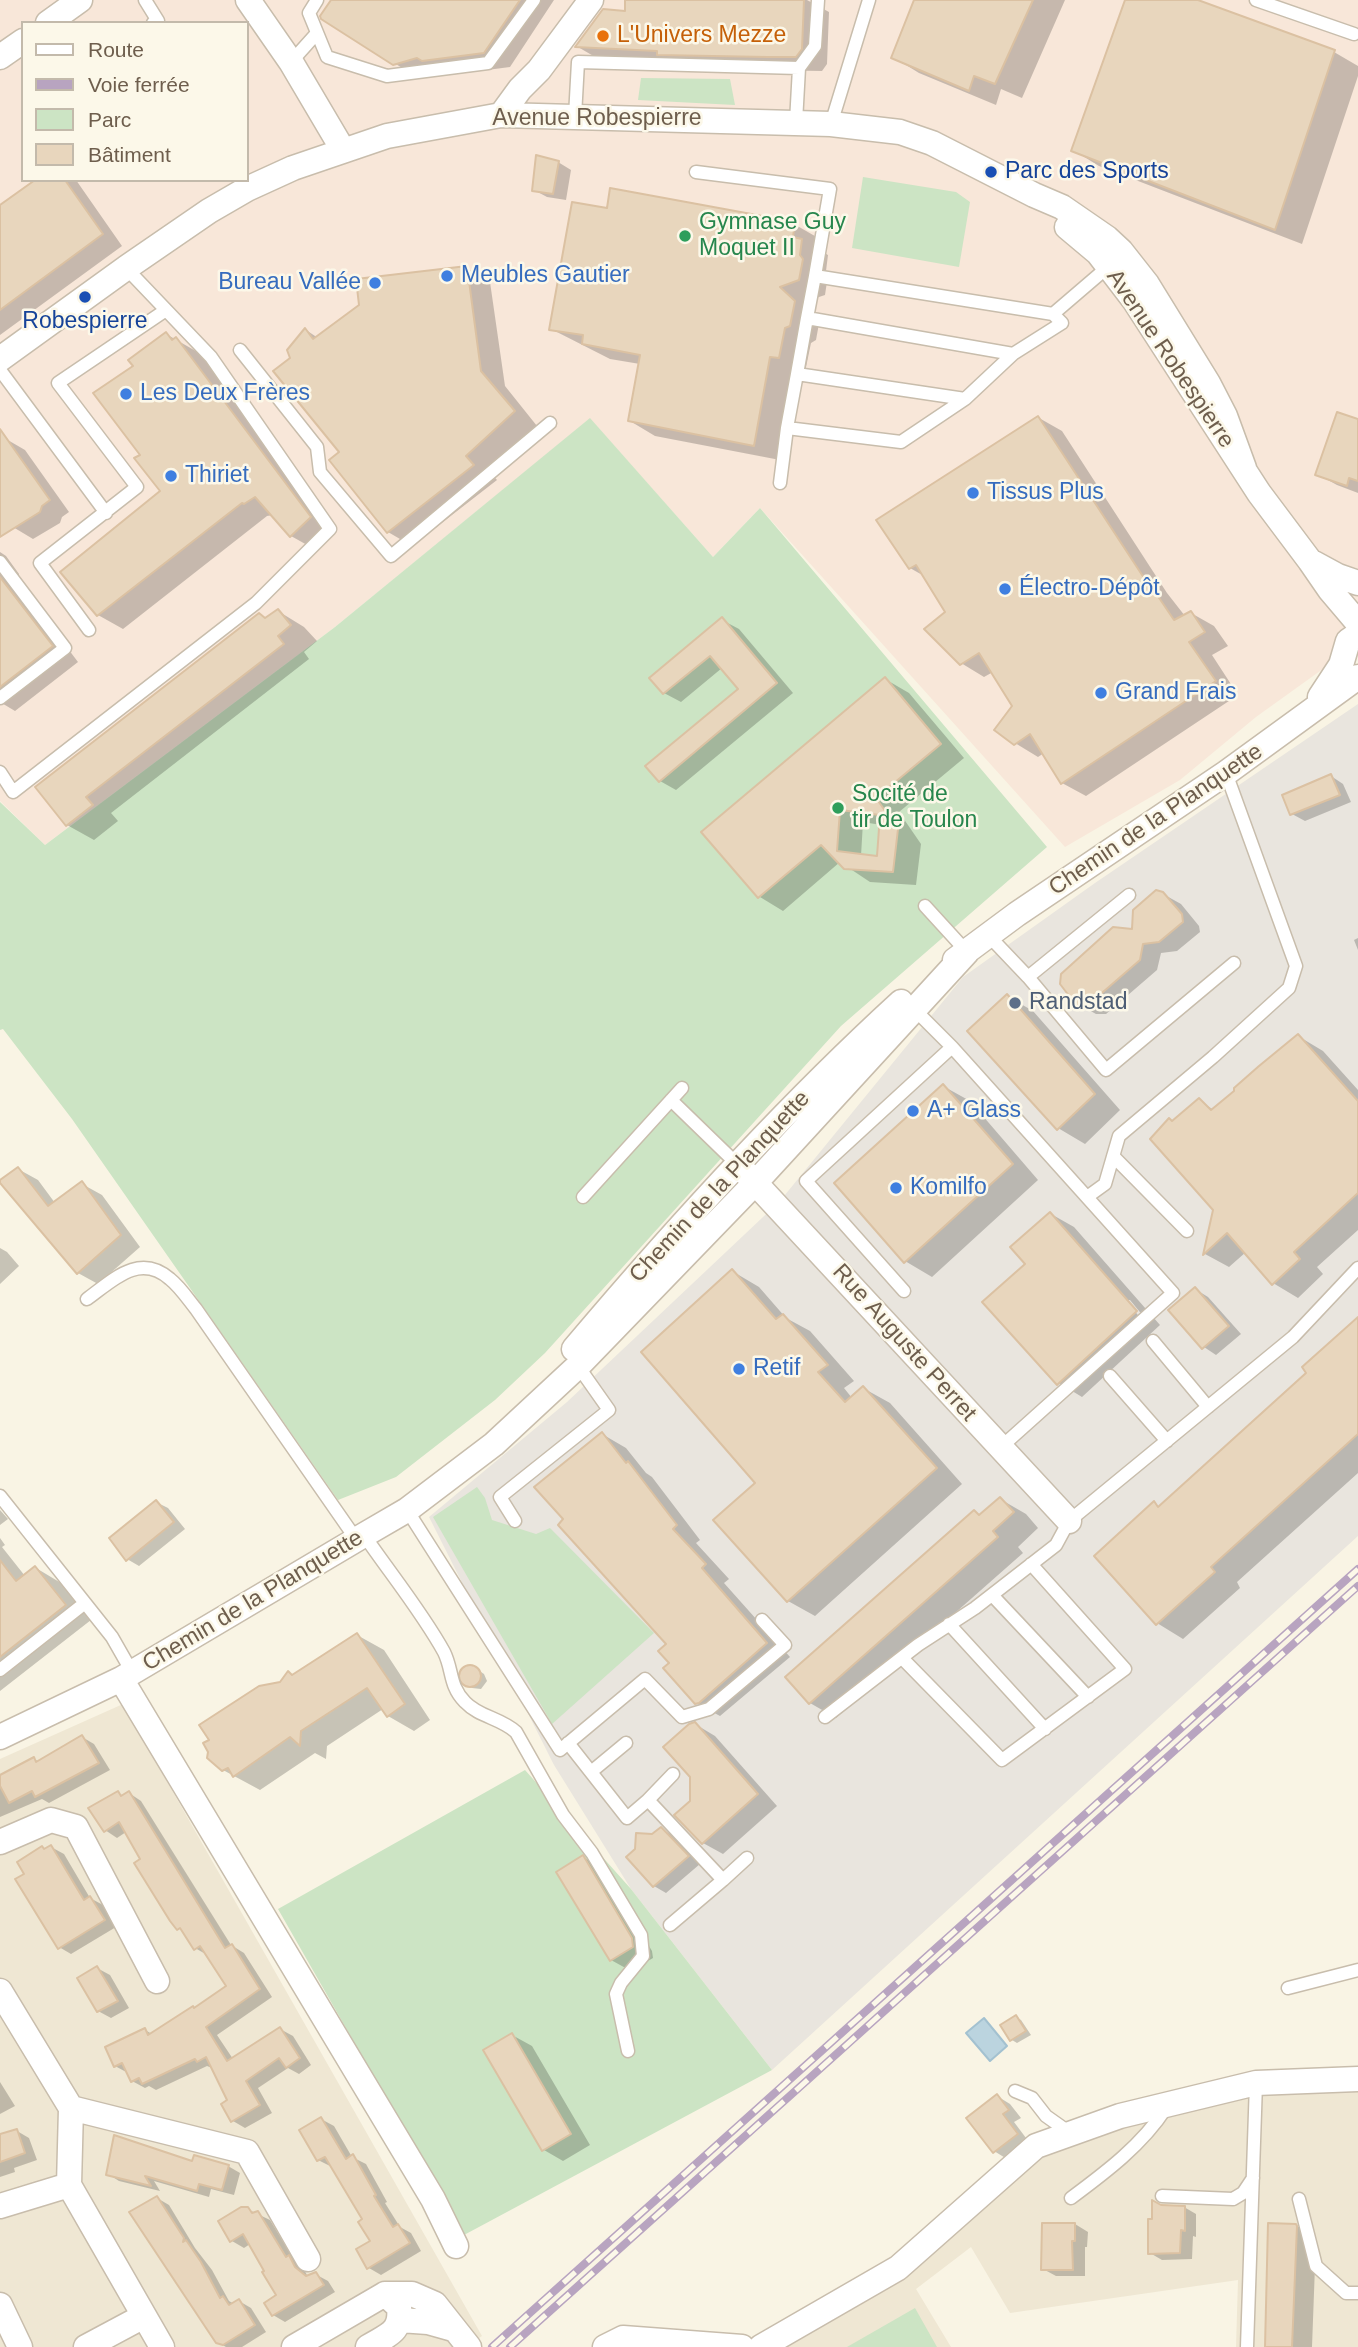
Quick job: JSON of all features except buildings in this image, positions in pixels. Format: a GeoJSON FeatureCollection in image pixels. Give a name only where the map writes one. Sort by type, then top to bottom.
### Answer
{"type":"FeatureCollection","features":[{"type":"Feature","properties":{"kind":"street"},"geometry":{"type":"LineString","coordinates":[[51,21],[80,0]]}},
{"type":"Feature","properties":{"kind":"street"},"geometry":{"type":"LineString","coordinates":[[501,115],[520,89],[539,70],[591,0]]}},
{"type":"Feature","properties":{"kind":"street"},"geometry":{"type":"LineString","coordinates":[[258,8],[343,150]]}},
{"type":"Feature","properties":{"kind":"street"},"geometry":{"type":"LineString","coordinates":[[0,57],[21,42]]}},
{"type":"Feature","properties":{"kind":"street"},"geometry":{"type":"LineString","coordinates":[[536,115],[534,90],[539,70]]}},
{"type":"Feature","properties":{"kind":"street","name":"Avenue Robespierre"},"geometry":{"type":"LineString","coordinates":[[0,359],[125,268],[209,211],[247,189],[293,168],[343,150],[410,131],[501,115],[831,124],[900,132],[932,143],[1062,207],[1121,250],[1147,284],[1208,383],[1225,416],[1244,468]]}},
{"type":"Feature","properties":{"kind":"street","name":"Avenue Robespierre"},"geometry":{"type":"LineString","coordinates":[[1034,195],[1109,266],[1259,492],[1329,590],[1358,623]]}},
{"type":"Feature","properties":{"kind":"street","name":"Avenue Robespierre"},"geometry":{"type":"LineString","coordinates":[[1310,561],[1358,583]]}},
{"type":"Feature","properties":{"kind":"street","name":"Chemin de la Planquette"},"geometry":{"type":"LineString","coordinates":[[1310,712],[1341,665],[1348,641],[1358,634]]}},
{"type":"Feature","properties":{"kind":"street","name":"Chemin de la Planquette"},"geometry":{"type":"LineString","coordinates":[[0,1737],[127,1675],[407,1510],[494,1444],[578,1366],[747,1174],[856,1043],[933,974],[1226,773],[1358,677]]}},
{"type":"Feature","properties":{"kind":"street","name":"Chemin de la Planquette"},"geometry":{"type":"LineString","coordinates":[[494,1444],[613,1303],[914,1009],[967,952]]}},
{"type":"Feature","properties":{"kind":"street","name":"Rue Auguste Perret"},"geometry":{"type":"LineString","coordinates":[[747,1174],[1069,1521]]}},
{"type":"Feature","properties":{"kind":"street"},"geometry":{"type":"LineString","coordinates":[[127,1675],[426,2188],[456,2246]]}},
{"type":"Feature","properties":{"kind":"street"},"geometry":{"type":"LineString","coordinates":[[0,1842],[51,1820],[76,1827],[157,1981]]}},
{"type":"Feature","properties":{"kind":"street"},"geometry":{"type":"LineString","coordinates":[[0,1991],[71,2108],[69,2185],[162,2347]]}},
{"type":"Feature","properties":{"kind":"street"},"geometry":{"type":"LineString","coordinates":[[761,2347],[898,2268],[1036,2146],[1121,2116],[1256,2083],[1358,2079]]}},
{"type":"Feature","properties":{"kind":"street"},"geometry":{"type":"LineString","coordinates":[[71,2108],[247,2152],[309,2259]]}},
{"type":"Feature","properties":{"kind":"street"},"geometry":{"type":"LineString","coordinates":[[0,2206],[69,2185]]}},
{"type":"Feature","properties":{"kind":"street"},"geometry":{"type":"LineString","coordinates":[[368,2347],[396,2329],[400,2320],[399,2307],[384,2294]]}},
{"type":"Feature","properties":{"kind":"street"},"geometry":{"type":"LineString","coordinates":[[294,2347],[384,2294],[412,2294],[435,2304],[461,2338]]}},
{"type":"Feature","properties":{"kind":"street"},"geometry":{"type":"LineString","coordinates":[[0,2305],[20,2347]]}},
{"type":"Feature","properties":{"kind":"street"},"geometry":{"type":"LineString","coordinates":[[86,2347],[144,2316]]}},
{"type":"Feature","properties":{"kind":"street"},"geometry":{"type":"LineString","coordinates":[[400,2320],[428,2322],[461,2338]]}},
{"type":"Feature","properties":{"kind":"street"},"geometry":{"type":"LineString","coordinates":[[605,2347],[623,2338],[742,2347]]}},
{"type":"Feature","properties":{"kind":"lane"},"geometry":{"type":"LineString","coordinates":[[145,0],[158,21]]}},
{"type":"Feature","properties":{"kind":"lane"},"geometry":{"type":"LineString","coordinates":[[317,0],[309,13],[327,58],[387,76],[488,63],[534,0]]}},
{"type":"Feature","properties":{"kind":"lane"},"geometry":{"type":"LineString","coordinates":[[796,122],[799,68],[815,46],[818,0]]}},
{"type":"Feature","properties":{"kind":"lane"},"geometry":{"type":"LineString","coordinates":[[831,124],[869,0]]}},
{"type":"Feature","properties":{"kind":"lane"},"geometry":{"type":"LineString","coordinates":[[1255,0],[1354,34]]}},
{"type":"Feature","properties":{"kind":"lane"},"geometry":{"type":"LineString","coordinates":[[291,62],[317,33]]}},
{"type":"Feature","properties":{"kind":"lane"},"geometry":{"type":"LineString","coordinates":[[575,116],[578,62],[799,68]]}},
{"type":"Feature","properties":{"kind":"lane"},"geometry":{"type":"LineString","coordinates":[[696,172],[830,189],[787,428],[780,483]]}},
{"type":"Feature","properties":{"kind":"lane"},"geometry":{"type":"LineString","coordinates":[[1053,314],[1109,266]]}},
{"type":"Feature","properties":{"kind":"lane"},"geometry":{"type":"LineString","coordinates":[[0,772],[13,792],[256,603],[330,529],[211,357],[125,268]]}},
{"type":"Feature","properties":{"kind":"lane"},"geometry":{"type":"LineString","coordinates":[[787,428],[901,442],[965,399],[1013,354],[1062,323],[1053,314],[815,276]]}},
{"type":"Feature","properties":{"kind":"lane"},"geometry":{"type":"LineString","coordinates":[[89,630],[40,563],[137,487],[58,383],[166,310]]}},
{"type":"Feature","properties":{"kind":"lane"},"geometry":{"type":"LineString","coordinates":[[807,318],[1013,354]]}},
{"type":"Feature","properties":{"kind":"lane"},"geometry":{"type":"LineString","coordinates":[[240,350],[317,447],[320,472],[391,556],[550,422]]}},
{"type":"Feature","properties":{"kind":"lane"},"geometry":{"type":"LineString","coordinates":[[0,370],[106,513]]}},
{"type":"Feature","properties":{"kind":"lane"},"geometry":{"type":"LineString","coordinates":[[797,374],[965,399]]}},
{"type":"Feature","properties":{"kind":"lane"},"geometry":{"type":"LineString","coordinates":[[0,562],[65,648],[0,698]]}},
{"type":"Feature","properties":{"kind":"lane"},"geometry":{"type":"LineString","coordinates":[[1087,1197],[1105,1184],[1119,1136],[1213,1057],[1289,988],[1296,966],[1226,773]]}},
{"type":"Feature","properties":{"kind":"lane"},"geometry":{"type":"LineString","coordinates":[[1028,977],[1129,895]]}},
{"type":"Feature","properties":{"kind":"lane"},"geometry":{"type":"LineString","coordinates":[[925,906],[967,952]]}},
{"type":"Feature","properties":{"kind":"lane"},"geometry":{"type":"LineString","coordinates":[[989,936],[1028,977],[1106,1070],[1234,962]]}},
{"type":"Feature","properties":{"kind":"lane"},"geometry":{"type":"LineString","coordinates":[[914,1009],[952,1047],[1173,1293],[1000,1448]]}},
{"type":"Feature","properties":{"kind":"lane"},"geometry":{"type":"LineString","coordinates":[[904,1292],[806,1181],[952,1047]]}},
{"type":"Feature","properties":{"kind":"lane"},"geometry":{"type":"LineString","coordinates":[[583,1197],[682,1088]]}},
{"type":"Feature","properties":{"kind":"lane"},"geometry":{"type":"LineString","coordinates":[[671,1100],[747,1174]]}},
{"type":"Feature","properties":{"kind":"lane"},"geometry":{"type":"LineString","coordinates":[[1113,1156],[1187,1231]]}},
{"type":"Feature","properties":{"kind":"lane"},"geometry":{"type":"LineString","coordinates":[[825,1717],[1056,1545],[1069,1521],[1293,1338],[1358,1268]]}},
{"type":"Feature","properties":{"kind":"lane"},"geometry":{"type":"LineString","coordinates":[[87,1299],[125,1270],[150,1269],[170,1278],[196,1309],[446,1655],[452,1683],[462,1699],[473,1710],[507,1725],[516,1732],[563,1815],[592,1853],[641,1935],[643,1956],[621,1983],[616,1994],[628,2051]]}},
{"type":"Feature","properties":{"kind":"lane"},"geometry":{"type":"LineString","coordinates":[[1153,1341],[1208,1407]]}},
{"type":"Feature","properties":{"kind":"lane"},"geometry":{"type":"LineString","coordinates":[[515,1521],[500,1497],[609,1410],[578,1366]]}},
{"type":"Feature","properties":{"kind":"lane"},"geometry":{"type":"LineString","coordinates":[[1110,1376],[1167,1441]]}},
{"type":"Feature","properties":{"kind":"lane"},"geometry":{"type":"LineString","coordinates":[[0,1496],[112,1637],[127,1675]]}},
{"type":"Feature","properties":{"kind":"lane"},"geometry":{"type":"LineString","coordinates":[[407,1510],[560,1750],[645,1679],[682,1717],[709,1709],[785,1645],[762,1620]]}},
{"type":"Feature","properties":{"kind":"lane"},"geometry":{"type":"LineString","coordinates":[[902,1658],[1002,1760],[1045,1729],[1125,1669],[1031,1564]]}},
{"type":"Feature","properties":{"kind":"lane"},"geometry":{"type":"LineString","coordinates":[[992,1595],[1088,1697]]}},
{"type":"Feature","properties":{"kind":"lane"},"geometry":{"type":"LineString","coordinates":[[0,1670],[85,1603]]}},
{"type":"Feature","properties":{"kind":"lane"},"geometry":{"type":"LineString","coordinates":[[949,1624],[1045,1729]]}},
{"type":"Feature","properties":{"kind":"lane"},"geometry":{"type":"LineString","coordinates":[[568,1743],[627,1818],[673,1774]]}},
{"type":"Feature","properties":{"kind":"lane"},"geometry":{"type":"LineString","coordinates":[[591,1772],[626,1743]]}},
{"type":"Feature","properties":{"kind":"lane"},"geometry":{"type":"LineString","coordinates":[[648,1800],[723,1880]]}},
{"type":"Feature","properties":{"kind":"lane"},"geometry":{"type":"LineString","coordinates":[[670,1925],[747,1858]]}},
{"type":"Feature","properties":{"kind":"lane"},"geometry":{"type":"LineString","coordinates":[[1288,1988],[1358,1970]]}},
{"type":"Feature","properties":{"kind":"lane"},"geometry":{"type":"LineString","coordinates":[[1247,2347],[1256,2083]]}},
{"type":"Feature","properties":{"kind":"lane"},"geometry":{"type":"LineString","coordinates":[[1015,2091],[1032,2098],[1046,2116],[1070,2133]]}},
{"type":"Feature","properties":{"kind":"lane"},"geometry":{"type":"LineString","coordinates":[[1071,2198],[1110,2170],[1156,2123],[1168,2104]]}},
{"type":"Feature","properties":{"kind":"lane"},"geometry":{"type":"LineString","coordinates":[[1162,2196],[1233,2199],[1244,2193],[1253,2178]]}},
{"type":"Feature","properties":{"kind":"lane"},"geometry":{"type":"LineString","coordinates":[[1298,2199],[1316,2266],[1346,2293],[1358,2293]]}},
{"type":"Feature","properties":{"kind":"shaded area"},"geometry":{"type":"Polygon","coordinates":[[[0,0],[1358,0],[1358,648],[1327,666],[1256,717],[1180,780],[1065,847],[760,508],[713,557],[590,419],[335,627],[45,845],[0,801],[0,0]]]}},
{"type":"Feature","properties":{"kind":"shaded area"},"geometry":{"type":"Polygon","coordinates":[[[1358,704],[1358,1536],[772,2070],[631,1889],[554,1765],[429,1517],[567,1402],[780,1201],[963,977],[1095,883],[1358,704]]]}},
{"type":"Feature","properties":{"kind":"shaded area"},"geometry":{"type":"Polygon","coordinates":[[[123,1704],[482,2336],[466,2347],[0,2347],[0,1759],[123,1704]]]}},
{"type":"Feature","properties":{"kind":"shaded area"},"geometry":{"type":"Polygon","coordinates":[[[1358,2090],[1358,2347],[1236,2347],[1238,2280],[1010,2313],[971,2247],[916,2289],[951,2347],[777,2347],[1052,2146],[1243,2096],[1358,2090]]]}},
{"type":"Feature","properties":{"kind":"green space"},"geometry":{"type":"Polygon","coordinates":[[[641,78],[730,79],[735,105],[638,100],[641,78]]]}},
{"type":"Feature","properties":{"kind":"green space"},"geometry":{"type":"Polygon","coordinates":[[[863,177],[956,192],[970,202],[959,267],[852,248],[863,177]]]}},
{"type":"Feature","properties":{"kind":"green space"},"geometry":{"type":"Polygon","coordinates":[[[590,418],[713,557],[760,508],[1047,847],[841,1026],[545,1353],[495,1400],[396,1477],[338,1500],[72,1119],[3,1029],[0,1030],[0,802],[45,845],[335,627],[590,418]]]}},
{"type":"Feature","properties":{"kind":"green space"},"geometry":{"type":"Polygon","coordinates":[[[477,1487],[485,1498],[492,1520],[536,1534],[550,1528],[654,1633],[552,1724],[433,1517],[477,1487]]]}},
{"type":"Feature","properties":{"kind":"green space"},"geometry":{"type":"Polygon","coordinates":[[[525,1770],[631,1889],[772,2070],[464,2235],[278,1909],[525,1770]]]}},
{"type":"Feature","properties":{"kind":"green space"},"geometry":{"type":"Polygon","coordinates":[[[915,2308],[937,2347],[847,2347],[915,2308]]]}},
{"type":"Feature","properties":{"kind":"water"},"geometry":{"type":"Polygon","coordinates":[[[984,2018],[1007,2046],[990,2061],[966,2033],[984,2018]]]}},
{"type":"Feature","properties":{"kind":"railway"},"geometry":{"type":"LineString","coordinates":[[492,2347],[1358,1569]]}},
{"type":"Feature","properties":{"kind":"railway"},"geometry":{"type":"LineString","coordinates":[[510,2347],[1358,1586]]}},
{"type":"Feature","properties":{"kind":"place","name":"L'Univers Mezze"},"geometry":{"type":"Point","coordinates":[603,36]}},
{"type":"Feature","properties":{"kind":"place","name":"Parc des Sports"},"geometry":{"type":"Point","coordinates":[991,172]}},
{"type":"Feature","properties":{"kind":"place","name":"Gymnase Guy Moquet II"},"geometry":{"type":"Point","coordinates":[685,236]}},
{"type":"Feature","properties":{"kind":"place","name":"Meubles Gautier"},"geometry":{"type":"Point","coordinates":[447,276]}},
{"type":"Feature","properties":{"kind":"place","name":"Bureau Vallée"},"geometry":{"type":"Point","coordinates":[375,283]}},
{"type":"Feature","properties":{"kind":"place","name":"Robespierre"},"geometry":{"type":"Point","coordinates":[85,297]}},
{"type":"Feature","properties":{"kind":"place","name":"Les Deux Frères"},"geometry":{"type":"Point","coordinates":[126,394]}},
{"type":"Feature","properties":{"kind":"place","name":"Thiriet"},"geometry":{"type":"Point","coordinates":[171,476]}},
{"type":"Feature","properties":{"kind":"place","name":"Tissus Plus"},"geometry":{"type":"Point","coordinates":[973,493]}},
{"type":"Feature","properties":{"kind":"place","name":"Électro-Dépôt"},"geometry":{"type":"Point","coordinates":[1005,589]}},
{"type":"Feature","properties":{"kind":"place","name":"Grand Frais"},"geometry":{"type":"Point","coordinates":[1101,693]}},
{"type":"Feature","properties":{"kind":"place","name":"Socité de tir de Toulon"},"geometry":{"type":"Point","coordinates":[838,808]}},
{"type":"Feature","properties":{"kind":"place","name":"Randstad"},"geometry":{"type":"Point","coordinates":[1015,1003]}},
{"type":"Feature","properties":{"kind":"place","name":"A+ Glass"},"geometry":{"type":"Point","coordinates":[913,1111]}},
{"type":"Feature","properties":{"kind":"place","name":"Komilfo"},"geometry":{"type":"Point","coordinates":[896,1188]}},
{"type":"Feature","properties":{"kind":"place","name":"Retif"},"geometry":{"type":"Point","coordinates":[739,1369]}}]}
